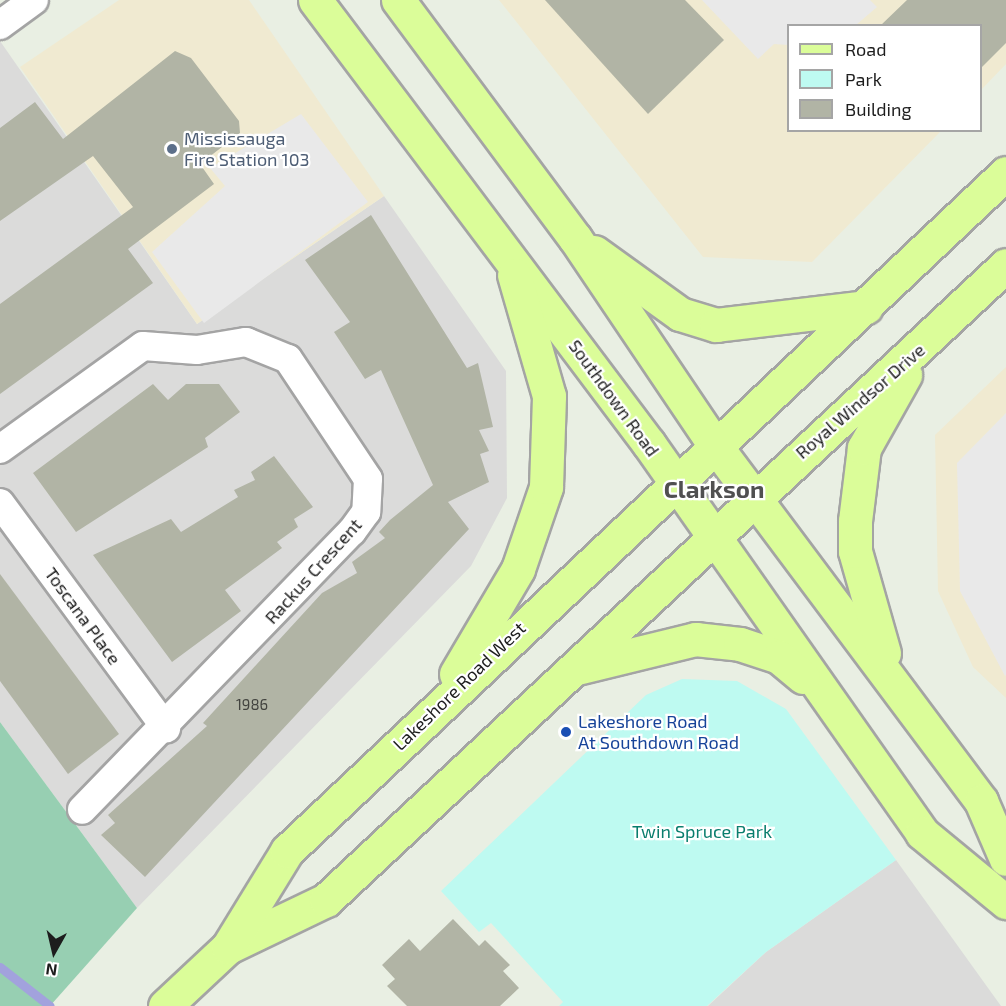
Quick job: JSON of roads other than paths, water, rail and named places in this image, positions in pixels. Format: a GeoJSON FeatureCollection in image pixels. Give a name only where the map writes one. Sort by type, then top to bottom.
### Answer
{"type":"FeatureCollection","features":[{"type":"Feature","properties":{"kind":"main road","name":"Southdown Road"},"geometry":{"type":"LineString","coordinates":[[315,0],[509,256],[675,481],[922,833],[1006,902]]}},
{"type":"Feature","properties":{"kind":"main road"},"geometry":{"type":"LineString","coordinates":[[398,0],[575,238],[714,444],[888,669],[981,801],[1006,859]]}},
{"type":"Feature","properties":{"kind":"main road"},"geometry":{"type":"LineString","coordinates":[[714,444],[866,308],[1006,173]]}},
{"type":"Feature","properties":{"kind":"main road"},"geometry":{"type":"LineString","coordinates":[[575,238],[680,314],[716,325],[866,308]]}},
{"type":"Feature","properties":{"kind":"main road"},"geometry":{"type":"LineString","coordinates":[[437,707],[518,569],[546,487],[549,396],[509,256]]}},
{"type":"Feature","properties":{"kind":"main road","name":"Royal Windsor Drive"},"geometry":{"type":"LineString","coordinates":[[713,535],[754,495],[926,344],[1006,265]]}},
{"type":"Feature","properties":{"kind":"main road"},"geometry":{"type":"LineString","coordinates":[[888,669],[855,551],[855,521],[864,448],[886,403],[926,344]]}},
{"type":"Feature","properties":{"kind":"main road","name":"Lakeshore Road West"},"geometry":{"type":"LineString","coordinates":[[166,1005],[228,947],[287,851],[714,444]]}},
{"type":"Feature","properties":{"kind":"main road","name":"Lakeshore Road West"},"geometry":{"type":"LineString","coordinates":[[228,947],[326,900],[713,535]]}},
{"type":"Feature","properties":{"kind":"main road"},"geometry":{"type":"LineString","coordinates":[[570,670],[635,650],[695,639],[740,644],[778,657],[823,693]]}},
{"type":"Feature","properties":{"kind":"street"},"geometry":{"type":"LineString","coordinates":[[0,25],[34,0]]}},
{"type":"Feature","properties":{"kind":"street","name":"Rackus Crescent"},"geometry":{"type":"LineString","coordinates":[[0,449],[143,346],[197,350],[246,342],[288,359],[357,456],[369,489],[360,522],[166,728],[82,810]]}},
{"type":"Feature","properties":{"kind":"street","name":"Toscana Place"},"geometry":{"type":"LineString","coordinates":[[0,503],[166,728]]}},
{"type":"Feature","properties":{"kind":"waterway"},"geometry":{"type":"LineString","coordinates":[[0,967],[50,1006]]}},
{"type":"Feature","properties":{"kind":"place","name":"Mississauga Fire Station 103"},"geometry":{"type":"Point","coordinates":[172,149]}},
{"type":"Feature","properties":{"kind":"place","name":"Lakeshore Road At Southdown Road"},"geometry":{"type":"Point","coordinates":[566,732]}},
{"type":"Feature","properties":{"kind":"district","name":"Clarkson"},"geometry":{"type":"Point","coordinates":[714,489]}},
{"type":"Feature","properties":{"kind":"park label","name":"Twin Spruce Park"},"geometry":{"type":"Point","coordinates":[702,831]}}]}
